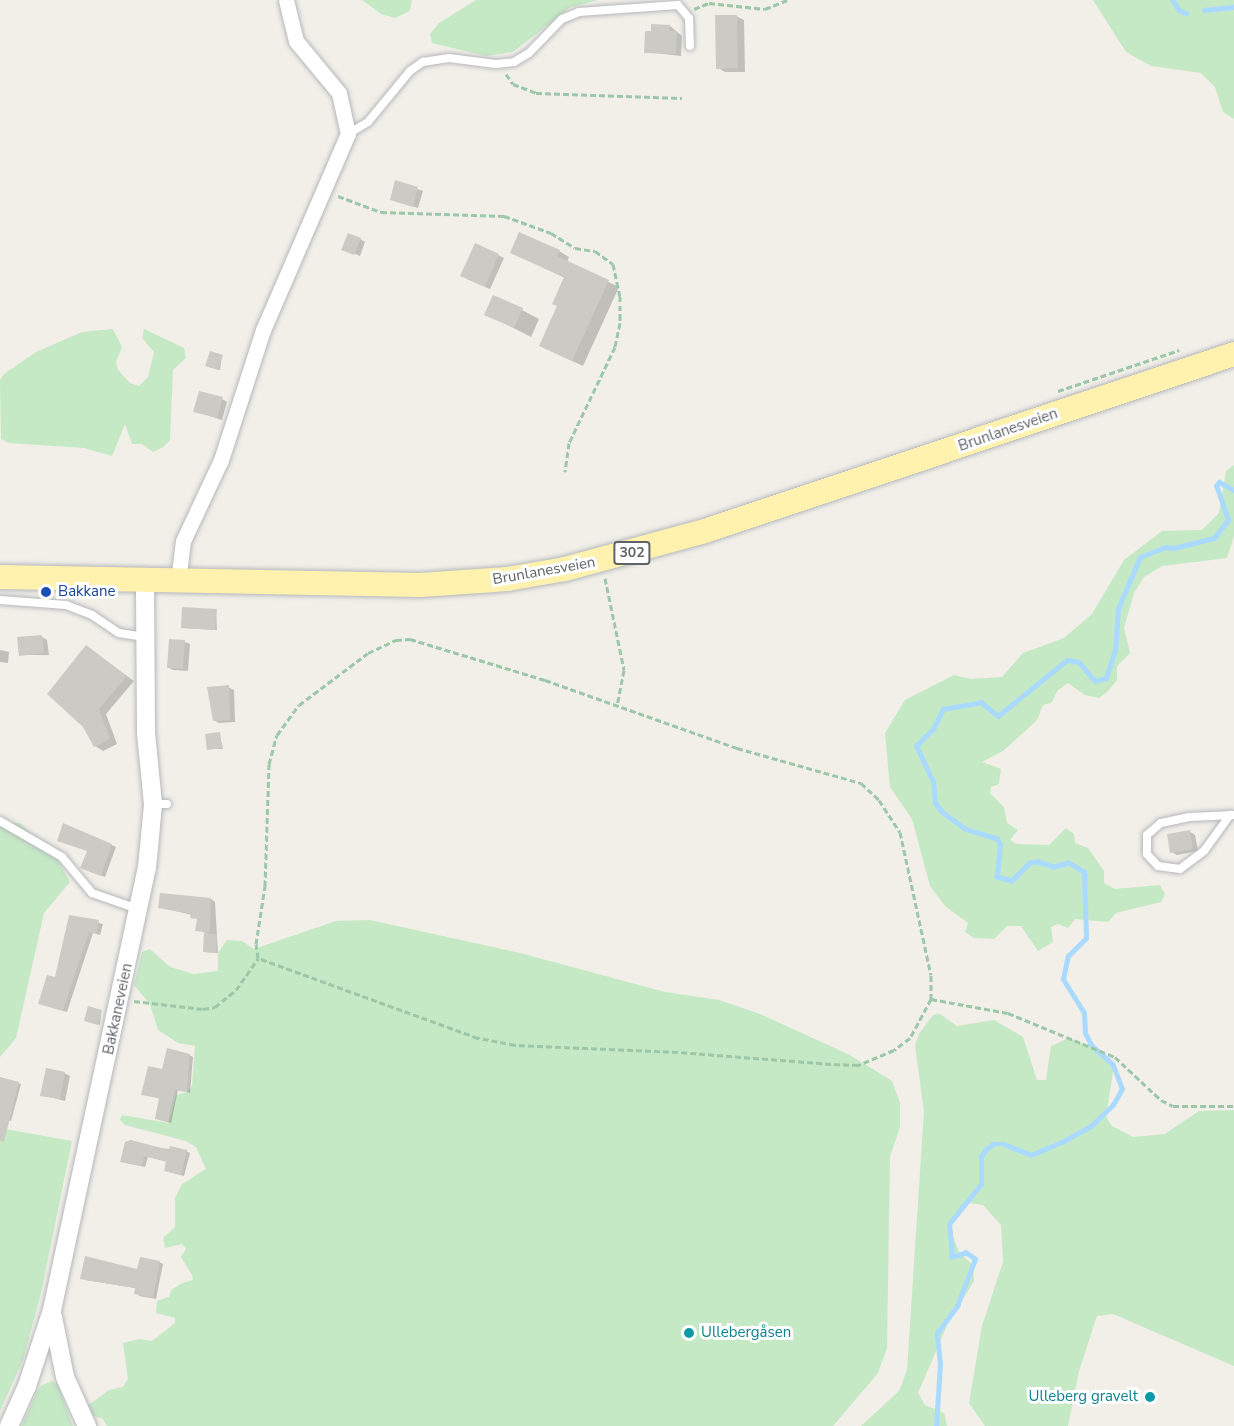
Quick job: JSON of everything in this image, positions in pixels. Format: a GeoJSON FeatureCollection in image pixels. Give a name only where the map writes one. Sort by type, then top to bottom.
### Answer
{"type":"FeatureCollection","features":[{"type":"Feature","properties":{"kind":"main road","name":"Brunlanesveien"},"geometry":{"type":"LineString","coordinates":[[0,577],[463,583],[599,562],[705,531],[1234,354]]}},
{"type":"Feature","properties":{"kind":"street"},"geometry":{"type":"LineString","coordinates":[[178,581],[183,541],[221,460],[272,307],[348,134],[339,93],[296,40],[286,0]]}},
{"type":"Feature","properties":{"kind":"street","name":"Bakkaneveien"},"geometry":{"type":"LineString","coordinates":[[9,1426],[27,1386],[52,1310],[121,999],[160,804],[147,732],[145,580]]}},
{"type":"Feature","properties":{"kind":"street"},"geometry":{"type":"LineString","coordinates":[[52,1310],[65,1377],[87,1426]]}},
{"type":"Feature","properties":{"kind":"lane"},"geometry":{"type":"LineString","coordinates":[[348,134],[368,122],[410,71],[423,62],[449,58],[501,64],[529,53],[570,15],[672,5],[687,12],[690,46]]}},
{"type":"Feature","properties":{"kind":"lane"},"geometry":{"type":"LineString","coordinates":[[0,600],[66,605],[92,615],[119,633],[145,637]]}},
{"type":"Feature","properties":{"kind":"lane"},"geometry":{"type":"LineString","coordinates":[[1232,815],[1204,851],[1180,869],[1158,866],[1147,854],[1147,835],[1161,823],[1232,815]]}},
{"type":"Feature","properties":{"kind":"lane"},"geometry":{"type":"LineString","coordinates":[[0,821],[62,857],[92,893],[138,909]]}},
{"type":"Feature","properties":{"kind":"path"},"geometry":{"type":"LineString","coordinates":[[687,12],[709,3],[765,9],[787,0]]}},
{"type":"Feature","properties":{"kind":"path"},"geometry":{"type":"LineString","coordinates":[[501,64],[513,84],[536,93],[682,98]]}},
{"type":"Feature","properties":{"kind":"path"},"geometry":{"type":"LineString","coordinates":[[325,189],[381,212],[504,216],[551,233],[575,248],[595,251],[613,264],[620,296],[620,323],[615,347],[569,443],[565,472]]}},
{"type":"Feature","properties":{"kind":"path"},"geometry":{"type":"LineString","coordinates":[[1051,393],[1184,349]]}},
{"type":"Feature","properties":{"kind":"path"},"geometry":{"type":"LineString","coordinates":[[599,562],[613,605],[624,670],[617,706]]}},
{"type":"Feature","properties":{"kind":"path"},"geometry":{"type":"LineString","coordinates":[[121,999],[187,1010],[215,1006],[236,990],[258,958],[256,944],[266,886],[269,764],[277,735],[299,705],[368,653],[396,640],[428,642],[738,748],[861,783],[879,800],[900,832],[911,872],[932,975],[931,999],[910,1038],[894,1050],[858,1065],[831,1065],[678,1052],[515,1046],[467,1034],[258,958]]}},
{"type":"Feature","properties":{"kind":"path"},"geometry":{"type":"LineString","coordinates":[[931,999],[1008,1013],[1115,1057],[1161,1100],[1173,1106],[1234,1106]]}},
{"type":"Feature","properties":{"kind":"green space"},"geometry":{"type":"Polygon","coordinates":[[[362,0],[412,0],[410,11],[395,18],[381,14],[362,0]]]}},
{"type":"Feature","properties":{"kind":"green space"},"geometry":{"type":"Polygon","coordinates":[[[476,0],[598,0],[569,8],[513,52],[486,56],[432,43],[430,34],[439,23],[476,0]]]}},
{"type":"Feature","properties":{"kind":"green space"},"geometry":{"type":"Polygon","coordinates":[[[1093,0],[1234,0],[1234,119],[1223,112],[1215,87],[1201,73],[1151,66],[1126,52],[1093,0]]]}},
{"type":"Feature","properties":{"kind":"green space"},"geometry":{"type":"Polygon","coordinates":[[[113,329],[122,347],[116,362],[118,370],[130,383],[139,386],[148,377],[154,352],[142,338],[144,329],[184,348],[186,358],[173,370],[170,440],[163,447],[153,452],[142,444],[132,444],[125,424],[112,456],[84,448],[9,443],[1,439],[0,380],[4,374],[36,352],[82,332],[113,329]]]}},
{"type":"Feature","properties":{"kind":"green space"},"geometry":{"type":"Polygon","coordinates":[[[1234,465],[1234,536],[1227,558],[1162,566],[1144,577],[1134,593],[1124,628],[1130,653],[1117,666],[1117,680],[1108,691],[1099,698],[1085,695],[1068,683],[1058,690],[1051,703],[1043,705],[1037,720],[1023,733],[1003,751],[982,762],[1001,769],[999,784],[991,787],[990,793],[1004,807],[1007,823],[1018,830],[1010,840],[1017,844],[1049,845],[1066,828],[1074,834],[1075,843],[1088,848],[1104,871],[1104,883],[1115,889],[1160,885],[1165,894],[1161,902],[1116,913],[1108,922],[1075,919],[1068,928],[1058,924],[1051,927],[1053,942],[1038,951],[1021,926],[1007,926],[994,939],[974,938],[965,932],[968,923],[945,906],[930,886],[912,819],[890,787],[885,733],[905,700],[954,675],[971,679],[1002,677],[1023,653],[1064,638],[1092,614],[1124,560],[1162,531],[1202,530],[1219,513],[1226,471],[1234,465]]]}},
{"type":"Feature","properties":{"kind":"green space"},"geometry":{"type":"Polygon","coordinates":[[[0,823],[20,823],[58,860],[70,882],[44,913],[16,1038],[0,1057],[0,823]]]}},
{"type":"Feature","properties":{"kind":"green space"},"geometry":{"type":"Polygon","coordinates":[[[370,920],[520,953],[665,992],[719,1000],[760,1014],[848,1054],[892,1081],[900,1103],[900,1127],[890,1157],[887,1348],[878,1373],[833,1426],[107,1426],[102,1418],[90,1415],[86,1407],[109,1390],[123,1387],[128,1379],[123,1343],[139,1339],[152,1341],[175,1323],[175,1318],[156,1313],[157,1301],[169,1297],[171,1290],[182,1283],[193,1280],[181,1257],[186,1249],[182,1244],[165,1248],[163,1238],[175,1227],[175,1198],[182,1184],[206,1169],[196,1147],[186,1141],[125,1125],[120,1120],[122,1115],[169,1123],[176,1095],[188,1092],[192,1086],[195,1046],[178,1043],[158,1030],[150,1004],[134,985],[142,952],[150,949],[170,967],[194,974],[218,971],[218,953],[227,940],[242,941],[254,949],[336,921],[370,920]]]}},
{"type":"Feature","properties":{"kind":"green space"},"geometry":{"type":"Polygon","coordinates":[[[940,1014],[957,1026],[994,1020],[1023,1037],[1037,1080],[1046,1080],[1051,1046],[1069,1038],[1100,1050],[1114,1065],[1106,1117],[1112,1126],[1133,1137],[1165,1134],[1199,1111],[1234,1110],[1234,1366],[1113,1314],[1097,1316],[1079,1371],[1068,1426],[985,1426],[969,1403],[982,1326],[1003,1262],[1001,1225],[983,1205],[970,1203],[948,1224],[959,1252],[973,1265],[974,1281],[948,1323],[918,1393],[925,1405],[944,1413],[947,1426],[861,1426],[899,1391],[907,1370],[924,1111],[915,1046],[919,1034],[933,1015],[940,1014]]]}},
{"type":"Feature","properties":{"kind":"green space"},"geometry":{"type":"Polygon","coordinates":[[[0,1128],[72,1141],[41,1293],[23,1360],[0,1411],[0,1128]]]}},
{"type":"Feature","properties":{"kind":"green space"},"geometry":{"type":"Polygon","coordinates":[[[52,1381],[58,1385],[73,1426],[22,1426],[36,1393],[42,1385],[52,1381]]]}},
{"type":"Feature","properties":{"kind":"building"},"geometry":{"type":"Polygon","coordinates":[[[715,15],[737,15],[738,68],[716,69],[715,15]]]}},
{"type":"Feature","properties":{"kind":"building"},"geometry":{"type":"Polygon","coordinates":[[[651,24],[670,25],[670,31],[677,31],[676,54],[644,53],[645,31],[651,31],[651,24]]]}},
{"type":"Feature","properties":{"kind":"building"},"geometry":{"type":"Polygon","coordinates":[[[395,180],[418,187],[413,207],[390,200],[395,180]]]}},
{"type":"Feature","properties":{"kind":"building"},"geometry":{"type":"Polygon","coordinates":[[[519,232],[560,250],[557,256],[609,280],[572,361],[539,346],[557,306],[552,304],[564,277],[510,253],[519,232]]]}},
{"type":"Feature","properties":{"kind":"building"},"geometry":{"type":"Polygon","coordinates":[[[348,233],[361,238],[354,255],[341,250],[348,233]]]}},
{"type":"Feature","properties":{"kind":"building"},"geometry":{"type":"Polygon","coordinates":[[[475,243],[499,254],[485,287],[460,276],[475,243]]]}},
{"type":"Feature","properties":{"kind":"building"},"geometry":{"type":"Polygon","coordinates":[[[493,295],[523,308],[514,328],[484,315],[493,295]]]}},
{"type":"Feature","properties":{"kind":"building"},"geometry":{"type":"Polygon","coordinates":[[[210,351],[223,355],[218,370],[205,366],[210,351]]]}},
{"type":"Feature","properties":{"kind":"building"},"geometry":{"type":"Polygon","coordinates":[[[199,391],[223,397],[217,418],[193,412],[199,391]]]}},
{"type":"Feature","properties":{"kind":"building"},"geometry":{"type":"Polygon","coordinates":[[[182,607],[217,609],[215,630],[181,628],[182,607]]]}},
{"type":"Feature","properties":{"kind":"building"},"geometry":{"type":"Polygon","coordinates":[[[42,635],[44,653],[19,656],[17,637],[42,635]]]}},
{"type":"Feature","properties":{"kind":"building"},"geometry":{"type":"Polygon","coordinates":[[[169,639],[185,640],[183,669],[167,668],[169,639]]]}},
{"type":"Feature","properties":{"kind":"building"},"geometry":{"type":"Polygon","coordinates":[[[86,645],[127,676],[99,709],[110,739],[94,747],[83,727],[47,694],[86,645]]]}},
{"type":"Feature","properties":{"kind":"building"},"geometry":{"type":"Polygon","coordinates":[[[229,685],[230,720],[213,721],[207,687],[229,685]]]}},
{"type":"Feature","properties":{"kind":"building"},"geometry":{"type":"Polygon","coordinates":[[[220,732],[222,748],[207,750],[205,734],[220,732]]]}},
{"type":"Feature","properties":{"kind":"building"},"geometry":{"type":"Polygon","coordinates":[[[63,823],[112,844],[101,876],[80,868],[87,851],[57,841],[63,823]]]}},
{"type":"Feature","properties":{"kind":"building"},"geometry":{"type":"Polygon","coordinates":[[[1190,830],[1193,849],[1170,853],[1167,834],[1190,830]]]}},
{"type":"Feature","properties":{"kind":"building"},"geometry":{"type":"Polygon","coordinates":[[[160,893],[211,898],[210,932],[195,931],[197,919],[190,918],[191,914],[158,908],[160,893]]]}},
{"type":"Feature","properties":{"kind":"building"},"geometry":{"type":"Polygon","coordinates":[[[69,915],[99,920],[96,934],[89,932],[63,1011],[38,1004],[47,975],[55,977],[69,915]]]}},
{"type":"Feature","properties":{"kind":"building"},"geometry":{"type":"Polygon","coordinates":[[[204,933],[217,934],[216,953],[203,952],[204,933]]]}},
{"type":"Feature","properties":{"kind":"building"},"geometry":{"type":"Polygon","coordinates":[[[88,1006],[102,1010],[98,1025],[84,1021],[88,1006]]]}},
{"type":"Feature","properties":{"kind":"building"},"geometry":{"type":"Polygon","coordinates":[[[167,1048],[190,1054],[187,1092],[175,1090],[168,1122],[155,1119],[159,1098],[141,1095],[148,1066],[162,1069],[167,1048]]]}},
{"type":"Feature","properties":{"kind":"building"},"geometry":{"type":"Polygon","coordinates":[[[46,1068],[65,1072],[60,1099],[40,1096],[46,1068]]]}},
{"type":"Feature","properties":{"kind":"building"},"geometry":{"type":"Polygon","coordinates":[[[0,1077],[19,1082],[4,1142],[0,1141],[0,1077]]]}},
{"type":"Feature","properties":{"kind":"building"},"geometry":{"type":"Polygon","coordinates":[[[131,1140],[169,1150],[170,1146],[187,1150],[181,1175],[164,1171],[166,1161],[144,1156],[142,1166],[120,1162],[125,1142],[131,1140]]]}},
{"type":"Feature","properties":{"kind":"building"},"geometry":{"type":"Polygon","coordinates":[[[85,1256],[137,1269],[140,1257],[160,1261],[153,1298],[134,1294],[135,1288],[80,1279],[85,1256]]]}},
{"type":"Feature","properties":{"kind":"waterway"},"geometry":{"type":"LineString","coordinates":[[1173,0],[1179,10],[1186,13]]}},
{"type":"Feature","properties":{"kind":"waterway"},"geometry":{"type":"LineString","coordinates":[[1204,10],[1234,7]]}},
{"type":"Feature","properties":{"kind":"waterway"},"geometry":{"type":"LineString","coordinates":[[936,1426],[940,1364],[937,1333],[957,1306],[975,1259],[966,1253],[952,1257],[949,1224],[981,1184],[981,1157],[985,1150],[993,1144],[1004,1144],[1031,1155],[1062,1142],[1091,1126],[1113,1105],[1122,1089],[1113,1065],[1091,1045],[1085,1033],[1084,1013],[1063,979],[1068,956],[1086,938],[1084,872],[1069,863],[1054,867],[1038,862],[1030,863],[1012,881],[997,877],[1000,845],[997,839],[965,829],[942,812],[935,803],[933,782],[916,746],[933,729],[943,709],[981,702],[998,716],[1067,660],[1079,662],[1095,681],[1106,678],[1115,651],[1118,609],[1140,557],[1166,547],[1174,548],[1214,538],[1228,520],[1216,486],[1219,482],[1234,490]]}},
{"type":"Feature","properties":{"kind":"place","name":"Bakkane"},"geometry":{"type":"Point","coordinates":[46,592]}},
{"type":"Feature","properties":{"kind":"place","name":"Ullebergåsen"},"geometry":{"type":"Point","coordinates":[689,1333]}},
{"type":"Feature","properties":{"kind":"place","name":"Ulleberg gravelt"},"geometry":{"type":"Point","coordinates":[1150,1397]}}]}
